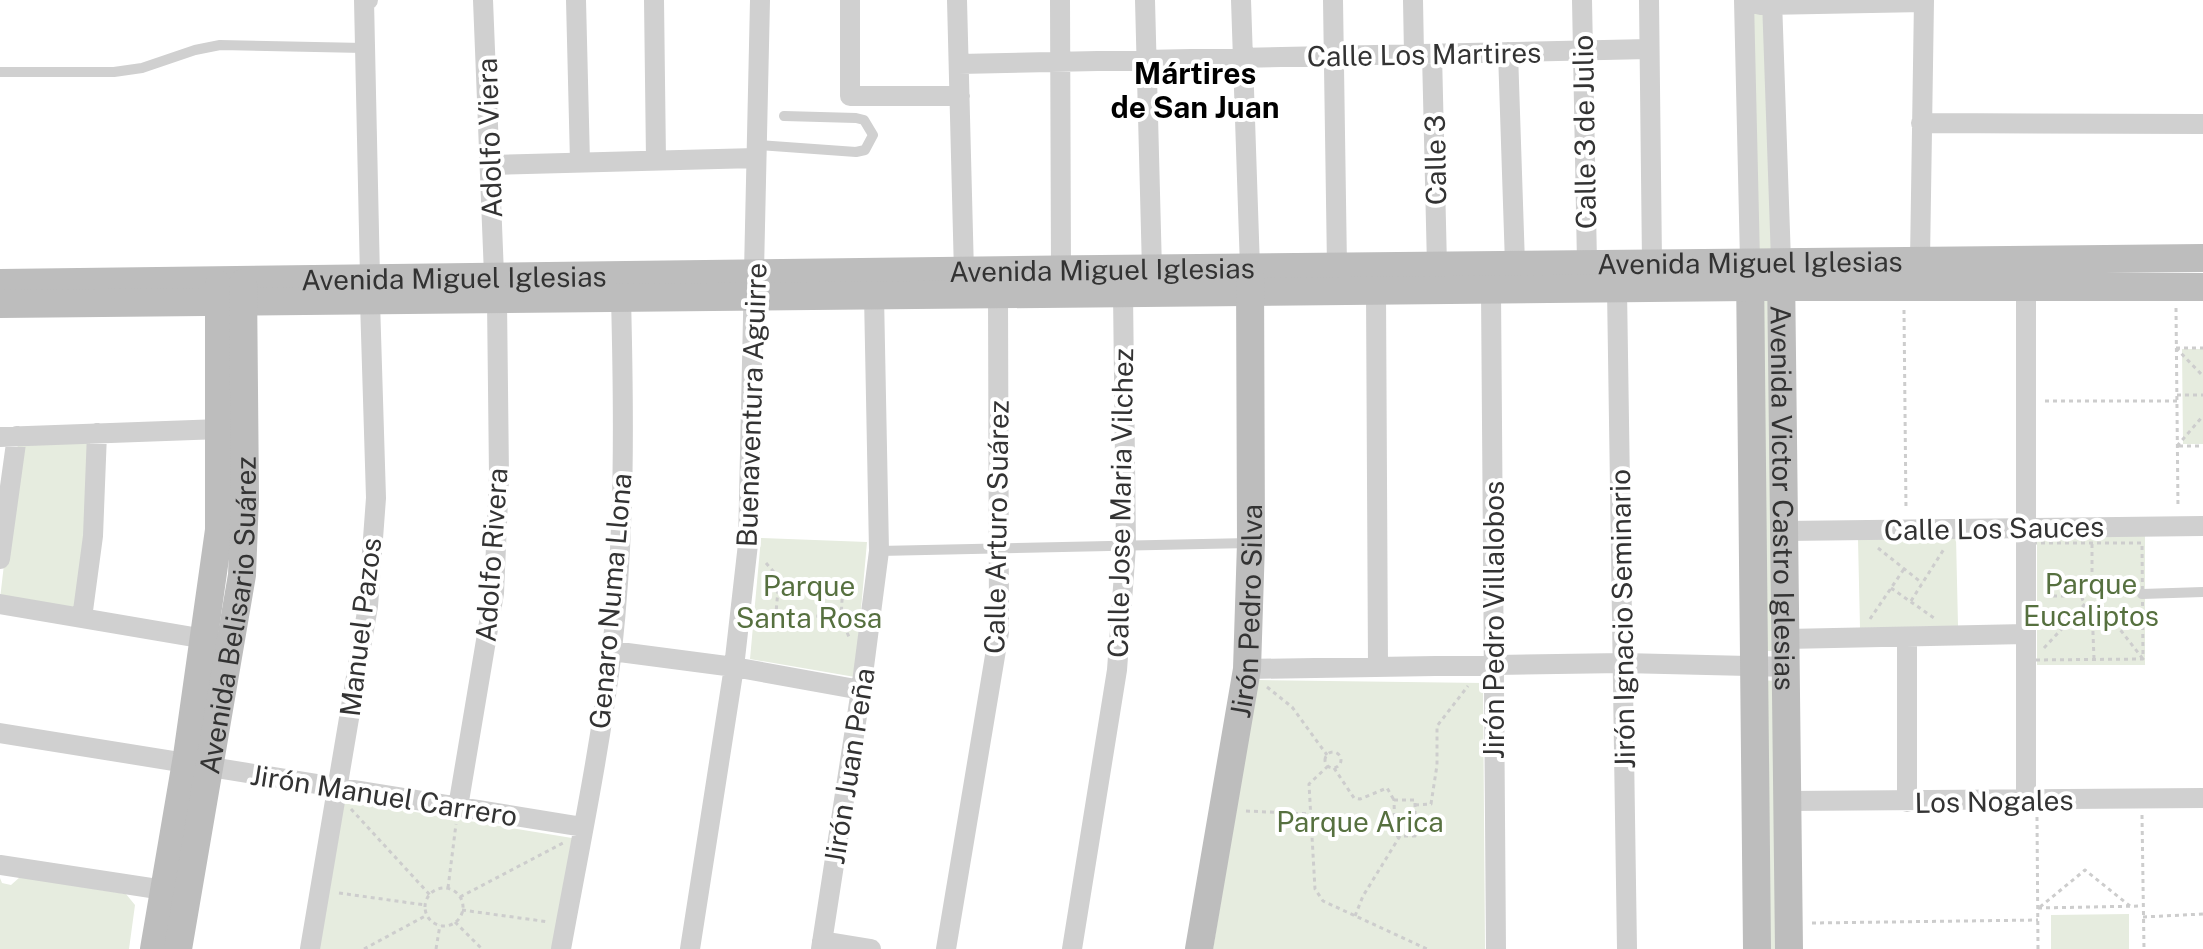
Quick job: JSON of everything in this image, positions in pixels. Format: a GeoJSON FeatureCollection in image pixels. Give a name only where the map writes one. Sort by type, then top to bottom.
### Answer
{"type":"FeatureCollection","features":[{"type":"Feature","properties":{"kind":"main road","name":"Avenida Miguel Iglesias"},"geometry":{"type":"LineString","coordinates":[[1781,274],[1920,260],[2203,258]]}},
{"type":"Feature","properties":{"kind":"main road","name":"Avenida Miguel Iglesias"},"geometry":{"type":"LineString","coordinates":[[0,283],[231,291],[755,286],[874,295],[1123,293],[1251,280],[1337,267],[1652,262],[1750,274]]}},
{"type":"Feature","properties":{"kind":"main road","name":"Avenida Miguel Iglesias"},"geometry":{"type":"LineString","coordinates":[[495,288],[621,298],[964,273],[1152,270],[1376,292],[1617,289],[1750,274],[1781,274],[1904,286],[2189,288]]}},
{"type":"Feature","properties":{"kind":"main road","name":"Avenida Victor Castro Iglesias"},"geometry":{"type":"LineString","coordinates":[[1750,274],[1757,949]]}},
{"type":"Feature","properties":{"kind":"main road","name":"Avenida Victor Castro Iglesias"},"geometry":{"type":"LineString","coordinates":[[1781,274],[1788,936]]}},
{"type":"Feature","properties":{"kind":"main road","name":"Jirón Pedro Silva"},"geometry":{"type":"LineString","coordinates":[[1199,949],[1247,669],[1251,543],[1251,280]]}},
{"type":"Feature","properties":{"kind":"main road","name":"Avenida Miguel Iglesias"},"geometry":{"type":"LineString","coordinates":[[0,304],[231,291]]}},
{"type":"Feature","properties":{"kind":"main road","name":"Avenida Belisario Suárez"},"geometry":{"type":"LineString","coordinates":[[178,949],[197,765],[205,639],[219,530],[221,429],[231,291]]}},
{"type":"Feature","properties":{"kind":"main road","name":"Avenida Belisario Suárez"},"geometry":{"type":"LineString","coordinates":[[154,949],[164,890],[242,575],[245,498],[231,291]]}},
{"type":"Feature","properties":{"kind":"street","name":"Manuel Pazos"},"geometry":{"type":"LineString","coordinates":[[310,949],[370,591],[376,498],[364,48],[366,0]]}},
{"type":"Feature","properties":{"kind":"street","name":"Adolfo Viera"},"geometry":{"type":"LineString","coordinates":[[483,0],[495,288]]}},
{"type":"Feature","properties":{"kind":"street"},"geometry":{"type":"LineString","coordinates":[[576,0],[580,162]]}},
{"type":"Feature","properties":{"kind":"street"},"geometry":{"type":"LineString","coordinates":[[654,0],[656,160]]}},
{"type":"Feature","properties":{"kind":"street","name":"Buenaventura Aguirre"},"geometry":{"type":"LineString","coordinates":[[690,949],[734,667],[749,540],[760,0]]}},
{"type":"Feature","properties":{"kind":"street"},"geometry":{"type":"LineString","coordinates":[[850,0],[850,96],[960,96]]}},
{"type":"Feature","properties":{"kind":"street"},"geometry":{"type":"LineString","coordinates":[[957,0],[964,273]]}},
{"type":"Feature","properties":{"kind":"street"},"geometry":{"type":"LineString","coordinates":[[1060,0],[1061,271]]}},
{"type":"Feature","properties":{"kind":"street"},"geometry":{"type":"LineString","coordinates":[[1145,0],[1152,270]]}},
{"type":"Feature","properties":{"kind":"street"},"geometry":{"type":"LineString","coordinates":[[1241,0],[1251,280]]}},
{"type":"Feature","properties":{"kind":"street"},"geometry":{"type":"LineString","coordinates":[[1333,0],[1337,267]]}},
{"type":"Feature","properties":{"kind":"street","name":"Calle 3"},"geometry":{"type":"LineString","coordinates":[[1413,0],[1423,54],[1437,266]]}},
{"type":"Feature","properties":{"kind":"street","name":"Calle 3 de Julio"},"geometry":{"type":"LineString","coordinates":[[1582,0],[1587,263]]}},
{"type":"Feature","properties":{"kind":"street"},"geometry":{"type":"LineString","coordinates":[[1649,0],[1652,262]]}},
{"type":"Feature","properties":{"kind":"street"},"geometry":{"type":"LineString","coordinates":[[1744,3],[1924,1],[1920,260]]}},
{"type":"Feature","properties":{"kind":"street","name":"Avenida Victor Castro Iglesias"},"geometry":{"type":"LineString","coordinates":[[1772,2],[1781,274]]}},
{"type":"Feature","properties":{"kind":"street","name":"Avenida Victor Castro Iglesias"},"geometry":{"type":"LineString","coordinates":[[1744,3],[1750,274]]}},
{"type":"Feature","properties":{"kind":"street","name":"Calle Los Martires"},"geometry":{"type":"LineString","coordinates":[[959,64],[1649,49]]}},
{"type":"Feature","properties":{"kind":"street"},"geometry":{"type":"LineString","coordinates":[[1508,52],[1515,264]]}},
{"type":"Feature","properties":{"kind":"street"},"geometry":{"type":"LineString","coordinates":[[1921,123],[2203,124]]}},
{"type":"Feature","properties":{"kind":"street"},"geometry":{"type":"LineString","coordinates":[[490,165],[656,160],[756,151]]}},
{"type":"Feature","properties":{"kind":"street"},"geometry":{"type":"LineString","coordinates":[[2026,287],[2026,634],[2030,660],[2032,801]]}},
{"type":"Feature","properties":{"kind":"street","name":"Adolfo Rivera"},"geometry":{"type":"LineString","coordinates":[[458,807],[494,593],[499,476],[495,288]]}},
{"type":"Feature","properties":{"kind":"street","name":"Jirón Ignacio Seminario"},"geometry":{"type":"LineString","coordinates":[[1617,289],[1627,949]]}},
{"type":"Feature","properties":{"kind":"street","name":"Jirón Pedro Villalobos"},"geometry":{"type":"LineString","coordinates":[[1491,291],[1496,949]]}},
{"type":"Feature","properties":{"kind":"street"},"geometry":{"type":"LineString","coordinates":[[1376,292],[1378,667]]}},
{"type":"Feature","properties":{"kind":"street","name":"Calle Jose Maria Vilchez"},"geometry":{"type":"LineString","coordinates":[[1072,949],[1117,670],[1126,546],[1123,293]]}},
{"type":"Feature","properties":{"kind":"street","name":"Calle Arturo Suárez"},"geometry":{"type":"LineString","coordinates":[[946,949],[999,632],[998,294]]}},
{"type":"Feature","properties":{"kind":"street","name":"Jirón Juan Peña"},"geometry":{"type":"LineString","coordinates":[[822,945],[879,551],[874,295]]}},
{"type":"Feature","properties":{"kind":"street","name":"Genaro Numa Llona"},"geometry":{"type":"LineString","coordinates":[[561,949],[576,833],[612,651],[621,547],[624,443],[621,298]]}},
{"type":"Feature","properties":{"kind":"street"},"geometry":{"type":"LineString","coordinates":[[0,559],[9,436],[221,429]]}},
{"type":"Feature","properties":{"kind":"street"},"geometry":{"type":"LineString","coordinates":[[82,618],[93,536],[97,433]]}},
{"type":"Feature","properties":{"kind":"street","name":"Calle Los Sauces"},"geometry":{"type":"LineString","coordinates":[[1785,531],[2203,526]]}},
{"type":"Feature","properties":{"kind":"street"},"geometry":{"type":"LineString","coordinates":[[0,604],[205,639]]}},
{"type":"Feature","properties":{"kind":"street"},"geometry":{"type":"LineString","coordinates":[[1247,669],[1623,663],[1753,666],[1786,653],[1857,638],[2026,634]]}},
{"type":"Feature","properties":{"kind":"street"},"geometry":{"type":"LineString","coordinates":[[1907,637],[1907,802]]}},
{"type":"Feature","properties":{"kind":"street"},"geometry":{"type":"LineString","coordinates":[[612,651],[734,667],[861,690]]}},
{"type":"Feature","properties":{"kind":"street","name":"Jirón Manuel Carrero"},"geometry":{"type":"LineString","coordinates":[[0,733],[458,807],[576,833]]}},
{"type":"Feature","properties":{"kind":"street","name":"Los Nogales"},"geometry":{"type":"LineString","coordinates":[[1786,801],[2203,798]]}},
{"type":"Feature","properties":{"kind":"street"},"geometry":{"type":"LineString","coordinates":[[0,865],[164,890]]}},
{"type":"Feature","properties":{"kind":"street"},"geometry":{"type":"LineString","coordinates":[[822,945],[871,949]]}},
{"type":"Feature","properties":{"kind":"lane"},"geometry":{"type":"LineString","coordinates":[[0,72],[128,70],[220,45],[364,48]]}},
{"type":"Feature","properties":{"kind":"lane"},"geometry":{"type":"LineString","coordinates":[[756,151],[856,152],[865,150],[873,135],[864,120],[856,118],[784,116]]}},
{"type":"Feature","properties":{"kind":"lane"},"geometry":{"type":"LineString","coordinates":[[879,551],[1251,543]]}},
{"type":"Feature","properties":{"kind":"lane"},"geometry":{"type":"LineString","coordinates":[[2142,594],[2203,592]]}},
{"type":"Feature","properties":{"kind":"path"},"geometry":{"type":"LineString","coordinates":[[1904,286],[1906,529]]}},
{"type":"Feature","properties":{"kind":"path"},"geometry":{"type":"LineString","coordinates":[[2178,527],[2176,348],[2189,288]]}},
{"type":"Feature","properties":{"kind":"path"},"geometry":{"type":"LineString","coordinates":[[2176,348],[2203,348]]}},
{"type":"Feature","properties":{"kind":"path"},"geometry":{"type":"LineString","coordinates":[[2176,348],[2203,376]]}},
{"type":"Feature","properties":{"kind":"path"},"geometry":{"type":"LineString","coordinates":[[2177,395],[2203,395]]}},
{"type":"Feature","properties":{"kind":"path"},"geometry":{"type":"LineString","coordinates":[[2026,401],[2177,401]]}},
{"type":"Feature","properties":{"kind":"path"},"geometry":{"type":"LineString","coordinates":[[2177,446],[2203,416]]}},
{"type":"Feature","properties":{"kind":"path"},"geometry":{"type":"LineString","coordinates":[[2177,446],[2203,446]]}},
{"type":"Feature","properties":{"kind":"path"},"geometry":{"type":"LineString","coordinates":[[1911,601],[1957,529]]}},
{"type":"Feature","properties":{"kind":"path"},"geometry":{"type":"LineString","coordinates":[[1855,530],[1922,583]]}},
{"type":"Feature","properties":{"kind":"path"},"geometry":{"type":"LineString","coordinates":[[2030,660],[2033,543],[2142,543],[2143,659]]}},
{"type":"Feature","properties":{"kind":"path"},"geometry":{"type":"LineString","coordinates":[[2092,543],[2092,584]]}},
{"type":"Feature","properties":{"kind":"path"},"geometry":{"type":"LineString","coordinates":[[760,572],[761,558],[779,578],[843,583],[841,618],[776,613],[779,578]]}},
{"type":"Feature","properties":{"kind":"path"},"geometry":{"type":"LineString","coordinates":[[1857,638],[1904,569]]}},
{"type":"Feature","properties":{"kind":"path"},"geometry":{"type":"LineString","coordinates":[[2092,584],[2098,586],[2104,595],[2100,604],[2092,607],[2085,604],[2081,596],[2083,589],[2092,584]]}},
{"type":"Feature","properties":{"kind":"path"},"geometry":{"type":"LineString","coordinates":[[1891,588],[1956,636]]}},
{"type":"Feature","properties":{"kind":"path"},"geometry":{"type":"LineString","coordinates":[[2104,595],[2142,594]]}},
{"type":"Feature","properties":{"kind":"path"},"geometry":{"type":"LineString","coordinates":[[2033,596],[2081,596]]}},
{"type":"Feature","properties":{"kind":"path"},"geometry":{"type":"LineString","coordinates":[[2030,660],[2085,604]]}},
{"type":"Feature","properties":{"kind":"path"},"geometry":{"type":"LineString","coordinates":[[2100,604],[2143,659]]}},
{"type":"Feature","properties":{"kind":"path"},"geometry":{"type":"LineString","coordinates":[[2092,607],[2094,660]]}},
{"type":"Feature","properties":{"kind":"path"},"geometry":{"type":"LineString","coordinates":[[2030,660],[2143,659]]}},
{"type":"Feature","properties":{"kind":"path"},"geometry":{"type":"LineString","coordinates":[[1277,682],[1261,682],[1292,707],[1327,755]]}},
{"type":"Feature","properties":{"kind":"path"},"geometry":{"type":"LineString","coordinates":[[1415,805],[1431,804],[1437,765],[1437,726],[1468,686],[1480,686]]}},
{"type":"Feature","properties":{"kind":"path"},"geometry":{"type":"LineString","coordinates":[[1327,755],[1334,753],[1340,757],[1340,764],[1334,768]]}},
{"type":"Feature","properties":{"kind":"path"},"geometry":{"type":"LineString","coordinates":[[1327,755],[1325,760],[1328,766],[1334,768],[1354,798],[1360,799],[1387,788],[1394,800],[1395,836],[1415,836],[1415,800],[1394,800]]}},
{"type":"Feature","properties":{"kind":"path"},"geometry":{"type":"LineString","coordinates":[[1328,766],[1309,784],[1315,889],[1323,901],[1427,949]]}},
{"type":"Feature","properties":{"kind":"path"},"geometry":{"type":"LineString","coordinates":[[2141,799],[2144,949]]}},
{"type":"Feature","properties":{"kind":"path"},"geometry":{"type":"LineString","coordinates":[[2032,801],[2038,949]]}},
{"type":"Feature","properties":{"kind":"path"},"geometry":{"type":"LineString","coordinates":[[359,804],[345,802],[430,895]]}},
{"type":"Feature","properties":{"kind":"path"},"geometry":{"type":"LineString","coordinates":[[448,888],[458,807]]}},
{"type":"Feature","properties":{"kind":"path"},"geometry":{"type":"LineString","coordinates":[[1239,810],[1311,814]]}},
{"type":"Feature","properties":{"kind":"path"},"geometry":{"type":"LineString","coordinates":[[555,837],[576,833]]}},
{"type":"Feature","properties":{"kind":"path"},"geometry":{"type":"LineString","coordinates":[[567,853],[576,833]]}},
{"type":"Feature","properties":{"kind":"path"},"geometry":{"type":"LineString","coordinates":[[460,897],[576,833]]}},
{"type":"Feature","properties":{"kind":"path"},"geometry":{"type":"LineString","coordinates":[[1355,917],[1363,896],[1400,836]]}},
{"type":"Feature","properties":{"kind":"path"},"geometry":{"type":"LineString","coordinates":[[2038,908],[2085,870],[2130,906]]}},
{"type":"Feature","properties":{"kind":"path"},"geometry":{"type":"LineString","coordinates":[[448,888],[460,897],[462,910],[455,922],[440,925],[427,915],[425,905],[435,890],[448,888]]}},
{"type":"Feature","properties":{"kind":"path"},"geometry":{"type":"LineString","coordinates":[[320,890],[425,905]]}},
{"type":"Feature","properties":{"kind":"path"},"geometry":{"type":"LineString","coordinates":[[2038,908],[2143,906]]}},
{"type":"Feature","properties":{"kind":"path"},"geometry":{"type":"LineString","coordinates":[[462,910],[566,925]]}},
{"type":"Feature","properties":{"kind":"path"},"geometry":{"type":"LineString","coordinates":[[2143,917],[2203,914]]}},
{"type":"Feature","properties":{"kind":"path"},"geometry":{"type":"LineString","coordinates":[[364,949],[427,915]]}},
{"type":"Feature","properties":{"kind":"path"},"geometry":{"type":"LineString","coordinates":[[1788,936],[2038,920]]}},
{"type":"Feature","properties":{"kind":"path"},"geometry":{"type":"LineString","coordinates":[[455,922],[482,949]]}},
{"type":"Feature","properties":{"kind":"path"},"geometry":{"type":"LineString","coordinates":[[436,949],[440,925]]}},
{"type":"Feature","properties":{"kind":"green space"},"geometry":{"type":"Polygon","coordinates":[[[1750,0],[1764,0],[1772,254],[1757,255],[1750,0]]]}},
{"type":"Feature","properties":{"kind":"green space"},"geometry":{"type":"Polygon","coordinates":[[[1757,300],[1774,300],[1778,651],[1761,651],[1757,300]]]}},
{"type":"Feature","properties":{"kind":"green space"},"geometry":{"type":"Polygon","coordinates":[[[2182,349],[2203,349],[2203,444],[2183,444],[2182,349]]]}},
{"type":"Feature","properties":{"kind":"green space"},"geometry":{"type":"Polygon","coordinates":[[[90,442],[88,537],[76,613],[0,599],[18,443],[90,442]]]}},
{"type":"Feature","properties":{"kind":"green space","name":"Parque Eucaliptos"},"geometry":{"type":"Polygon","coordinates":[[[2037,534],[2145,534],[2145,665],[2037,665],[2037,534]]]}},
{"type":"Feature","properties":{"kind":"green space"},"geometry":{"type":"Polygon","coordinates":[[[1956,537],[1958,626],[1860,628],[1858,539],[1956,537]]]}},
{"type":"Feature","properties":{"kind":"green space","name":"Parque Santa Rosa"},"geometry":{"type":"Polygon","coordinates":[[[761,538],[867,542],[855,677],[750,659],[761,538]]]}},
{"type":"Feature","properties":{"kind":"green space","name":"Parque Arica"},"geometry":{"type":"Polygon","coordinates":[[[1257,680],[1483,683],[1485,949],[1213,949],[1257,680]]]}},
{"type":"Feature","properties":{"kind":"green space"},"geometry":{"type":"Polygon","coordinates":[[[1760,680],[1776,681],[1777,949],[1764,949],[1760,680]]]}},
{"type":"Feature","properties":{"kind":"green space"},"geometry":{"type":"Polygon","coordinates":[[[343,800],[572,838],[554,949],[319,949],[343,800]]]}},
{"type":"Feature","properties":{"kind":"green space"},"geometry":{"type":"Polygon","coordinates":[[[20,877],[126,894],[135,905],[129,949],[0,949],[0,878],[2,883],[11,885],[20,877]]]}},
{"type":"Feature","properties":{"kind":"green space"},"geometry":{"type":"Polygon","coordinates":[[[2129,914],[2129,949],[2051,949],[2051,915],[2129,914]]]}},
{"type":"Feature","properties":{"kind":"district","name":"Mártires de San Juan"},"geometry":{"type":"Point","coordinates":[1195,90]}}]}
